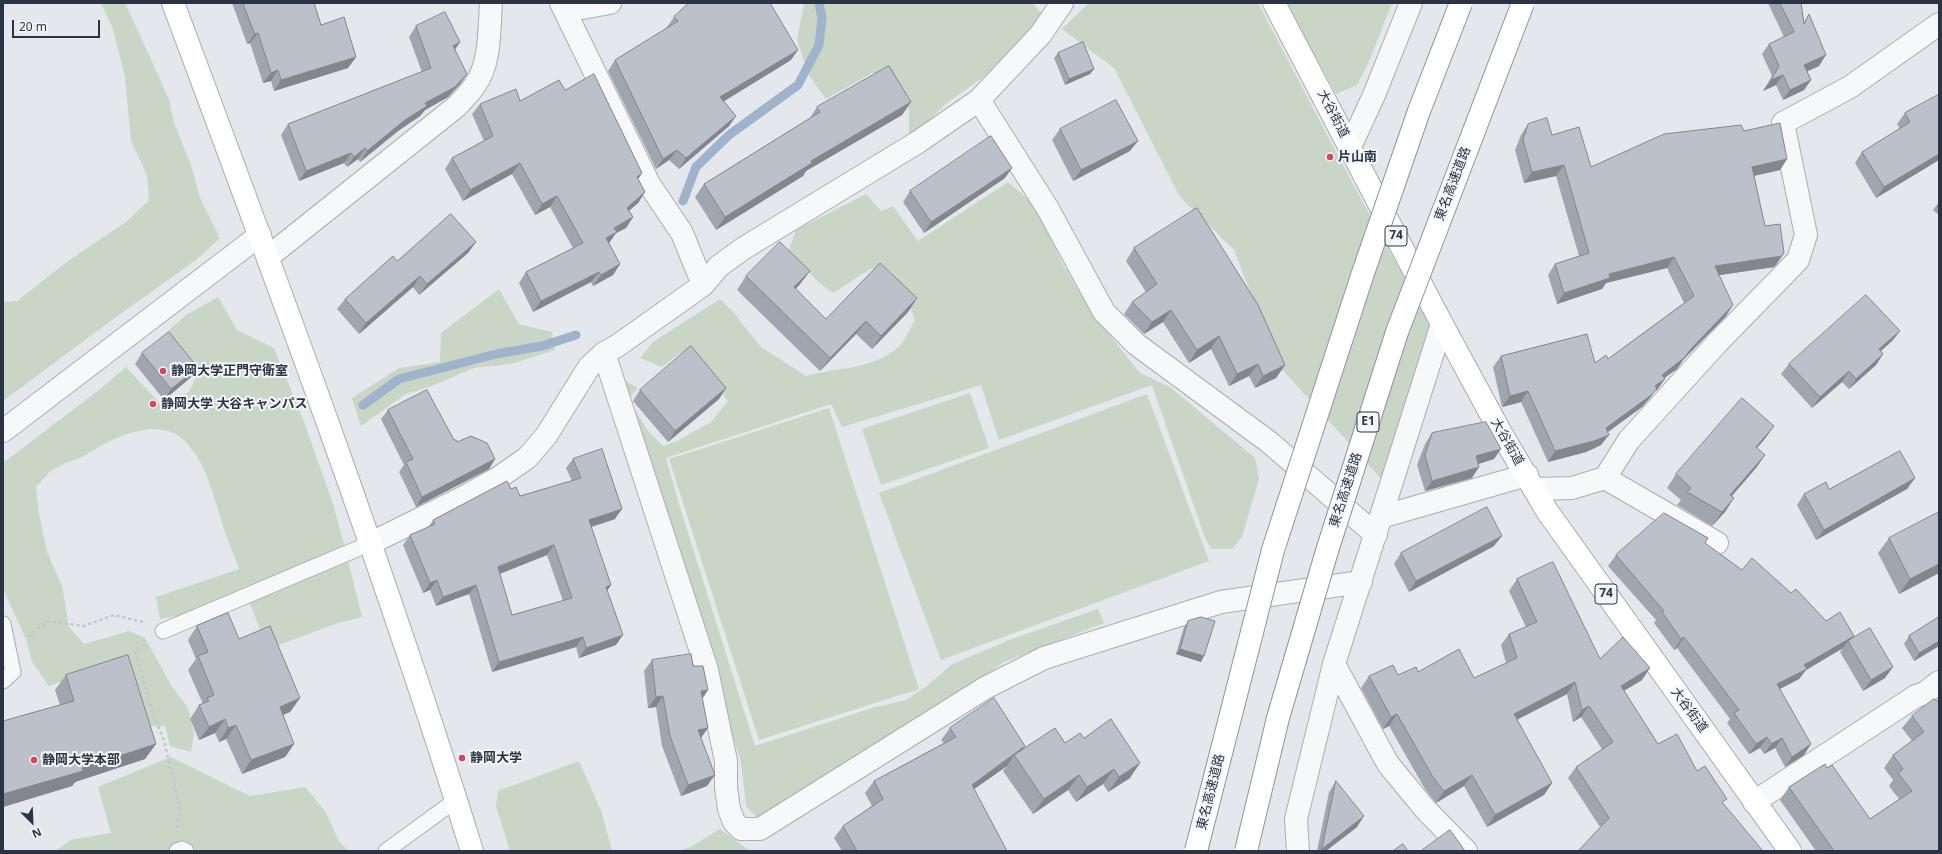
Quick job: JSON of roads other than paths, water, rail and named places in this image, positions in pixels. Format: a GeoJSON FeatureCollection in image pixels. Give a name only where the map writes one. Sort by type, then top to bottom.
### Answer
{"type":"FeatureCollection","features":[{"type":"Feature","properties":{"kind":"main road"},"geometry":{"type":"LineString","coordinates":[[173,3],[260,235],[371,543],[472,851]]}},
{"type":"Feature","properties":{"kind":"main road","name":"大谷街道"},"geometry":{"type":"LineString","coordinates":[[1274,3],[1442,324],[1547,511],[1790,851]]}},
{"type":"Feature","properties":{"kind":"main road","name":"東名高速道路"},"geometry":{"type":"LineString","coordinates":[[1196,851],[1273,550],[1362,276],[1419,111],[1461,3]]}},
{"type":"Feature","properties":{"kind":"main road","name":"東名高速道路"},"geometry":{"type":"LineString","coordinates":[[1246,851],[1278,718],[1327,551],[1397,332],[1523,3]]}},
{"type":"Feature","properties":{"kind":"street"},"geometry":{"type":"LineString","coordinates":[[268,257],[457,106],[466,96],[476,84],[484,64],[488,46],[491,3]]}},
{"type":"Feature","properties":{"kind":"street"},"geometry":{"type":"LineString","coordinates":[[610,3],[563,7],[649,184],[682,233],[703,285]]}},
{"type":"Feature","properties":{"kind":"street"},"geometry":{"type":"LineString","coordinates":[[371,543],[468,495],[498,478],[527,458],[546,436],[588,367],[604,353],[617,346],[703,285],[719,266],[744,248],[918,142],[979,100],[1042,34],[1062,3]]}},
{"type":"Feature","properties":{"kind":"street"},"geometry":{"type":"LineString","coordinates":[[1350,147],[1374,95],[1411,3]]}},
{"type":"Feature","properties":{"kind":"street"},"geometry":{"type":"LineString","coordinates":[[1378,526],[1530,482],[1572,488],[1606,478],[1629,440],[1718,342],[1798,260],[1806,235],[1783,123],[1850,87],[1939,24]]}},
{"type":"Feature","properties":{"kind":"street"},"geometry":{"type":"LineString","coordinates":[[979,100],[1048,209],[1104,312],[1136,344],[1269,442],[1378,526]]}},
{"type":"Feature","properties":{"kind":"street"},"geometry":{"type":"LineString","coordinates":[[3,431],[260,235]]}},
{"type":"Feature","properties":{"kind":"street"},"geometry":{"type":"LineString","coordinates":[[1298,851],[1296,819],[1334,664],[1442,324]]}},
{"type":"Feature","properties":{"kind":"street"},"geometry":{"type":"LineString","coordinates":[[604,353],[707,670],[726,761],[726,787],[729,809],[734,822],[741,829],[760,829],[985,688],[1044,658],[1221,602],[1361,582]]}},
{"type":"Feature","properties":{"kind":"street"},"geometry":{"type":"LineString","coordinates":[[1606,478],[1717,543]]}},
{"type":"Feature","properties":{"kind":"street"},"geometry":{"type":"LineString","coordinates":[[1334,664],[1388,764],[1426,810],[1466,851]]}},
{"type":"Feature","properties":{"kind":"street"},"geometry":{"type":"LineString","coordinates":[[1754,802],[1916,696],[1934,694]]}},
{"type":"Feature","properties":{"kind":"lane"},"geometry":{"type":"LineString","coordinates":[[159,634],[371,543]]}},
{"type":"Feature","properties":{"kind":"lane"},"geometry":{"type":"LineString","coordinates":[[3,624],[13,672],[3,681]]}},
{"type":"Feature","properties":{"kind":"lane"},"geometry":{"type":"LineString","coordinates":[[386,851],[456,800]]}},
{"type":"Feature","properties":{"kind":"lane"},"geometry":{"type":"LineString","coordinates":[[177,851],[182,849],[186,851]]}},
{"type":"Feature","properties":{"kind":"waterway"},"geometry":{"type":"LineString","coordinates":[[683,201],[696,167],[729,135],[798,85],[819,45],[822,18],[819,3]]}},
{"type":"Feature","properties":{"kind":"waterway"},"geometry":{"type":"LineString","coordinates":[[363,405],[399,379],[496,354],[542,346],[576,335]]}},
{"type":"Feature","properties":{"kind":"place","name":"片山南"},"geometry":{"type":"Point","coordinates":[1330,157]}},
{"type":"Feature","properties":{"kind":"place","name":"静岡大学正門守衛室"},"geometry":{"type":"Point","coordinates":[163,371]}},
{"type":"Feature","properties":{"kind":"place","name":"静岡大学 大谷キャンパス"},"geometry":{"type":"Point","coordinates":[153,404]}},
{"type":"Feature","properties":{"kind":"place","name":"静岡大学"},"geometry":{"type":"Point","coordinates":[462,758]}},
{"type":"Feature","properties":{"kind":"place","name":"静岡大学本部"},"geometry":{"type":"Point","coordinates":[34,760]}}]}
